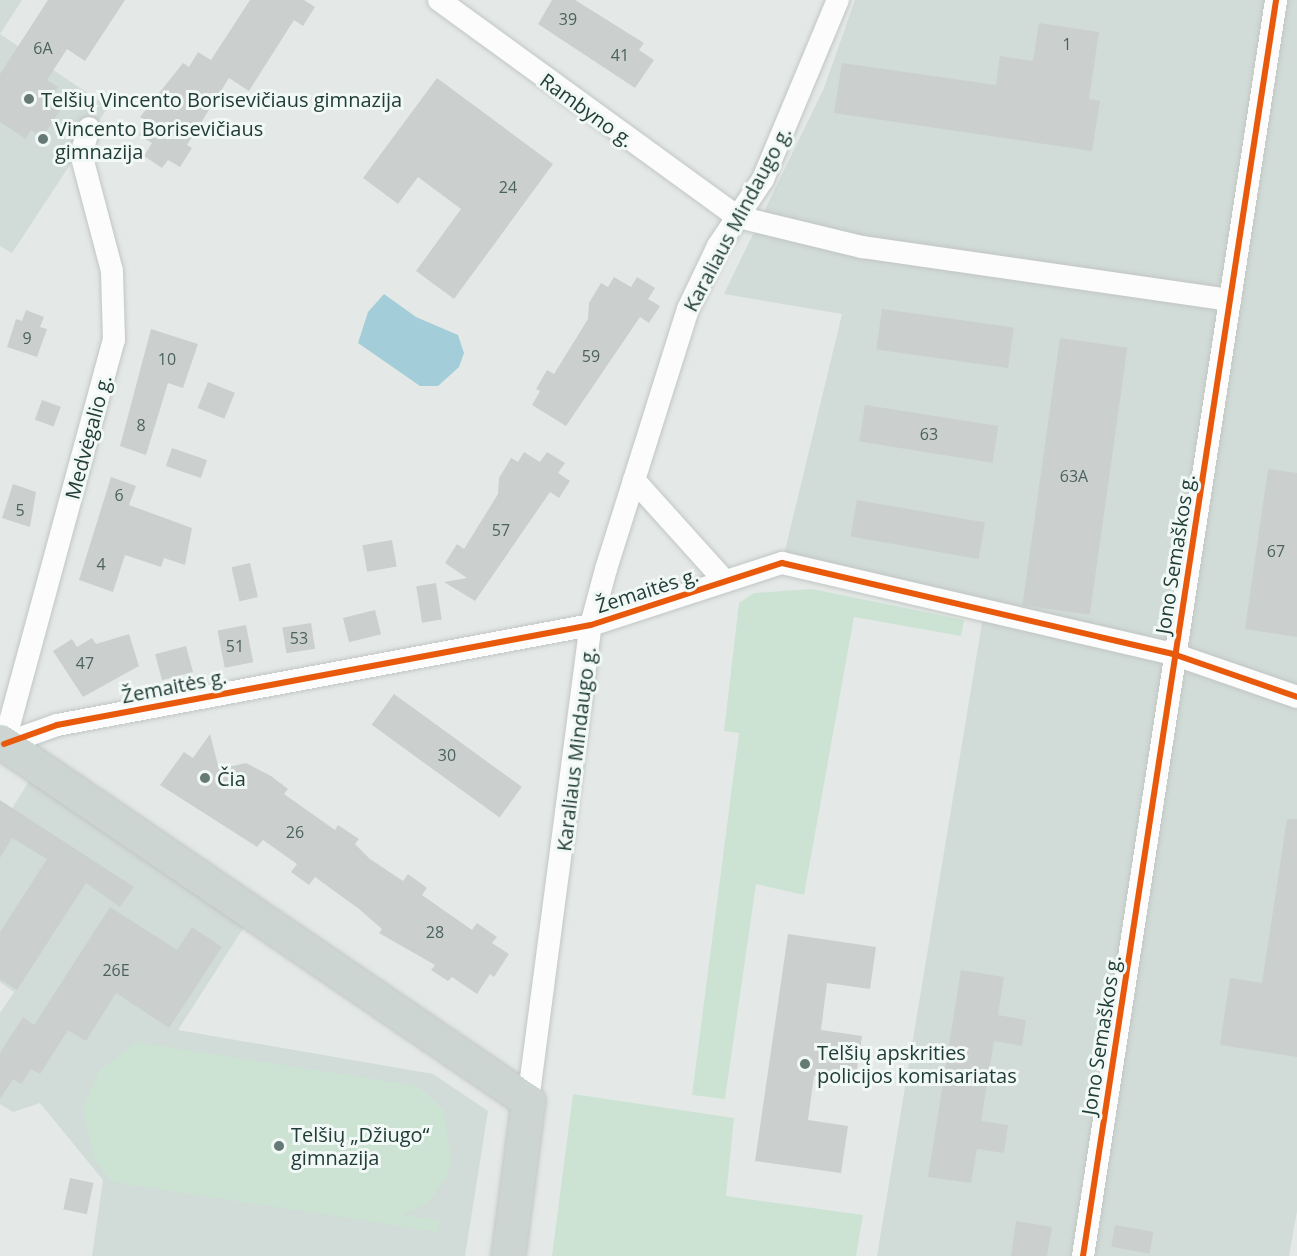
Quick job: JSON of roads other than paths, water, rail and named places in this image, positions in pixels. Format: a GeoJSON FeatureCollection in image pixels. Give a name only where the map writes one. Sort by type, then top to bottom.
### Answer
{"type":"FeatureCollection","features":[{"type":"Feature","properties":{"kind":"main road"},"geometry":{"type":"LineString","coordinates":[[2,742],[528,1101]]}},
{"type":"Feature","properties":{"kind":"main road","name":"Karaliaus Mindaugo g."},"geometry":{"type":"LineString","coordinates":[[508,1256],[528,1101]]}},
{"type":"Feature","properties":{"kind":"street","name":"Rambyno g."},"geometry":{"type":"LineString","coordinates":[[439,0],[738,217]]}},
{"type":"Feature","properties":{"kind":"street","name":"Karaliaus Mindaugo g."},"geometry":{"type":"LineString","coordinates":[[528,1101],[591,625],[688,309],[738,217],[763,178],[837,0]]}},
{"type":"Feature","properties":{"kind":"street","name":"Jono Semaškos g."},"geometry":{"type":"LineString","coordinates":[[1083,1256],[1276,0]]}},
{"type":"Feature","properties":{"kind":"street","name":"Medvėgalio g."},"geometry":{"type":"LineString","coordinates":[[2,742],[114,340],[112,271],[81,154],[89,128]]}},
{"type":"Feature","properties":{"kind":"street"},"geometry":{"type":"LineString","coordinates":[[738,217],[862,247],[1230,300]]}},
{"type":"Feature","properties":{"kind":"street","name":"Žemaitės g."},"geometry":{"type":"LineString","coordinates":[[634,480],[725,581]]}},
{"type":"Feature","properties":{"kind":"street","name":"Žemaitės g."},"geometry":{"type":"LineString","coordinates":[[2,742],[57,725],[591,625],[782,563],[1176,655],[1297,697]]}},
{"type":"Feature","properties":{"kind":"water"},"geometry":{"type":"Polygon","coordinates":[[[384,294],[416,317],[458,335],[464,353],[459,367],[438,386],[420,386],[358,343],[368,312],[384,294]]]}},
{"type":"Feature","properties":{"kind":"place","name":"Telšių Vincento Borisevičiaus gimnazija"},"geometry":{"type":"Point","coordinates":[29,99]}},
{"type":"Feature","properties":{"kind":"place","name":"Vincento Borisevičiaus gimnazija"},"geometry":{"type":"Point","coordinates":[43,139]}},
{"type":"Feature","properties":{"kind":"place","name":"Čia"},"geometry":{"type":"Point","coordinates":[205,778]}},
{"type":"Feature","properties":{"kind":"place","name":"Telšių apskrities policijos komisariatas"},"geometry":{"type":"Point","coordinates":[805,1064]}},
{"type":"Feature","properties":{"kind":"place","name":"Telšių „Džiugo“ gimnazija"},"geometry":{"type":"Point","coordinates":[279,1146]}}]}
